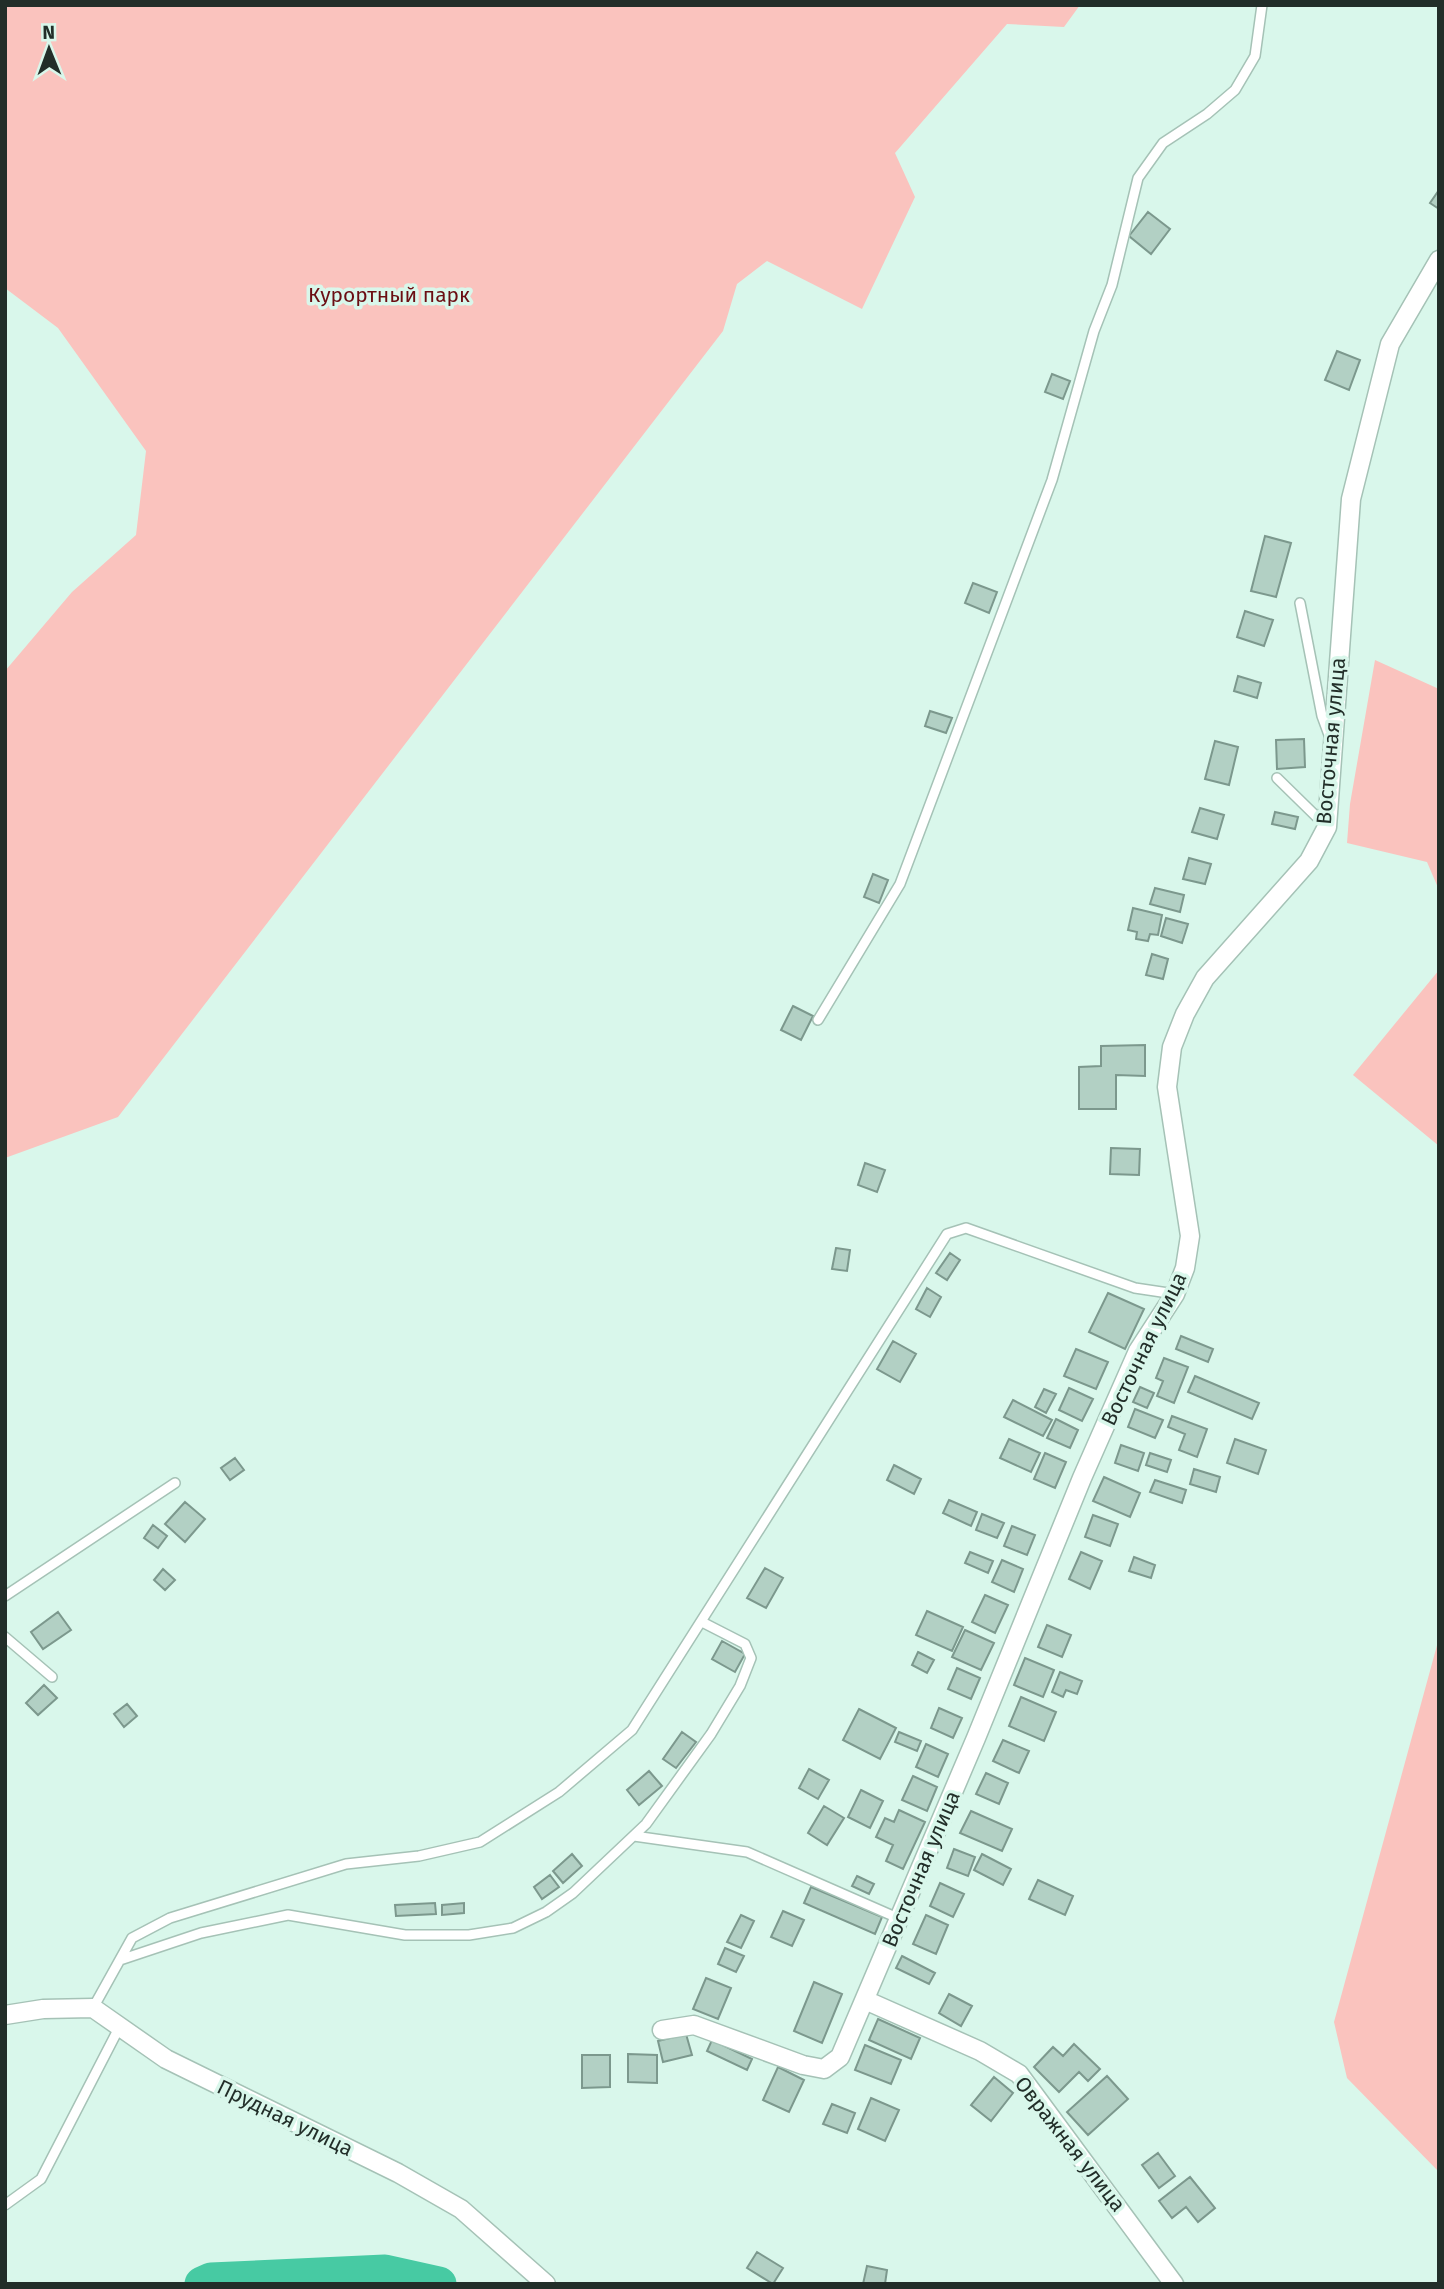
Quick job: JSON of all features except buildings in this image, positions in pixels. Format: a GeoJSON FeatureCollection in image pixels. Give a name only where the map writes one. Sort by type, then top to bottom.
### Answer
{"type":"FeatureCollection","features":[{"type":"Feature","properties":{"kind":"street","name":"Восточная улица"},"geometry":{"type":"LineString","coordinates":[[662,2030],[694,2025],[803,2065],[824,2069],[840,2057],[1138,1351],[1175,1294],[1185,1268],[1190,1236],[1167,1087],[1172,1047],[1185,1014],[1205,978],[1309,861],[1327,827],[1351,499],[1390,344],[1439,260]]}},
{"type":"Feature","properties":{"kind":"street","name":"Овражная улица"},"geometry":{"type":"LineString","coordinates":[[865,2000],[980,2051],[1019,2074],[1101,2181],[1174,2284]]}},
{"type":"Feature","properties":{"kind":"street"},"geometry":{"type":"LineString","coordinates":[[5,2015],[43,2009],[93,2008]]}},
{"type":"Feature","properties":{"kind":"street","name":"Прудная улица"},"geometry":{"type":"LineString","coordinates":[[93,2008],[166,2059],[398,2173],[461,2209],[546,2284]]}},
{"type":"Feature","properties":{"kind":"lane"},"geometry":{"type":"LineString","coordinates":[[818,1020],[900,884],[1052,480],[1094,331],[1112,285],[1138,178],[1163,143],[1206,114],[1235,90],[1255,56],[1262,5]]}},
{"type":"Feature","properties":{"kind":"lane"},"geometry":{"type":"LineString","coordinates":[[1300,603],[1322,716],[1333,747]]}},
{"type":"Feature","properties":{"kind":"lane"},"geometry":{"type":"LineString","coordinates":[[1277,778],[1327,827]]}},
{"type":"Feature","properties":{"kind":"lane"},"geometry":{"type":"LineString","coordinates":[[93,2008],[132,1937],[170,1918],[346,1864],[419,1856],[480,1842],[559,1792],[632,1730],[947,1234],[966,1228],[1135,1288],[1175,1294]]}},
{"type":"Feature","properties":{"kind":"lane"},"geometry":{"type":"LineString","coordinates":[[5,1597],[176,1483]]}},
{"type":"Feature","properties":{"kind":"lane"},"geometry":{"type":"LineString","coordinates":[[120,1960],[201,1933],[288,1915],[405,1935],[469,1936],[513,1928],[573,1893],[634,1836],[712,1734],[740,1686],[751,1658],[745,1644],[702,1622]]}},
{"type":"Feature","properties":{"kind":"lane"},"geometry":{"type":"LineString","coordinates":[[5,1637],[52,1677]]}},
{"type":"Feature","properties":{"kind":"lane"},"geometry":{"type":"LineString","coordinates":[[634,1836],[747,1852],[900,1919]]}},
{"type":"Feature","properties":{"kind":"lane"},"geometry":{"type":"LineString","coordinates":[[5,2205],[41,2179],[121,2025]]}},
{"type":"Feature","properties":{"kind":"green space","name":"Курортный парк"},"geometry":{"type":"Polygon","coordinates":[[[5,5],[1080,5],[1064,27],[1007,24],[895,153],[915,197],[862,309],[767,261],[737,284],[723,331],[118,1117],[5,1158],[5,671],[72,592],[136,535],[146,451],[58,328],[5,288],[5,5]]]}},
{"type":"Feature","properties":{"kind":"green space"},"geometry":{"type":"Polygon","coordinates":[[[1375,660],[1439,689],[1439,890],[1427,862],[1347,843],[1350,804],[1375,660]]]}},
{"type":"Feature","properties":{"kind":"green space"},"geometry":{"type":"Polygon","coordinates":[[[1439,970],[1439,1146],[1353,1075],[1439,970]]]}},
{"type":"Feature","properties":{"kind":"green space"},"geometry":{"type":"Polygon","coordinates":[[[1439,1638],[1439,2172],[1347,2078],[1334,2022],[1439,1638]]]}},
{"type":"Feature","properties":{"kind":"waterway"},"geometry":{"type":"LineString","coordinates":[[202,2284],[211,2280],[385,2272],[439,2284]]}}]}
